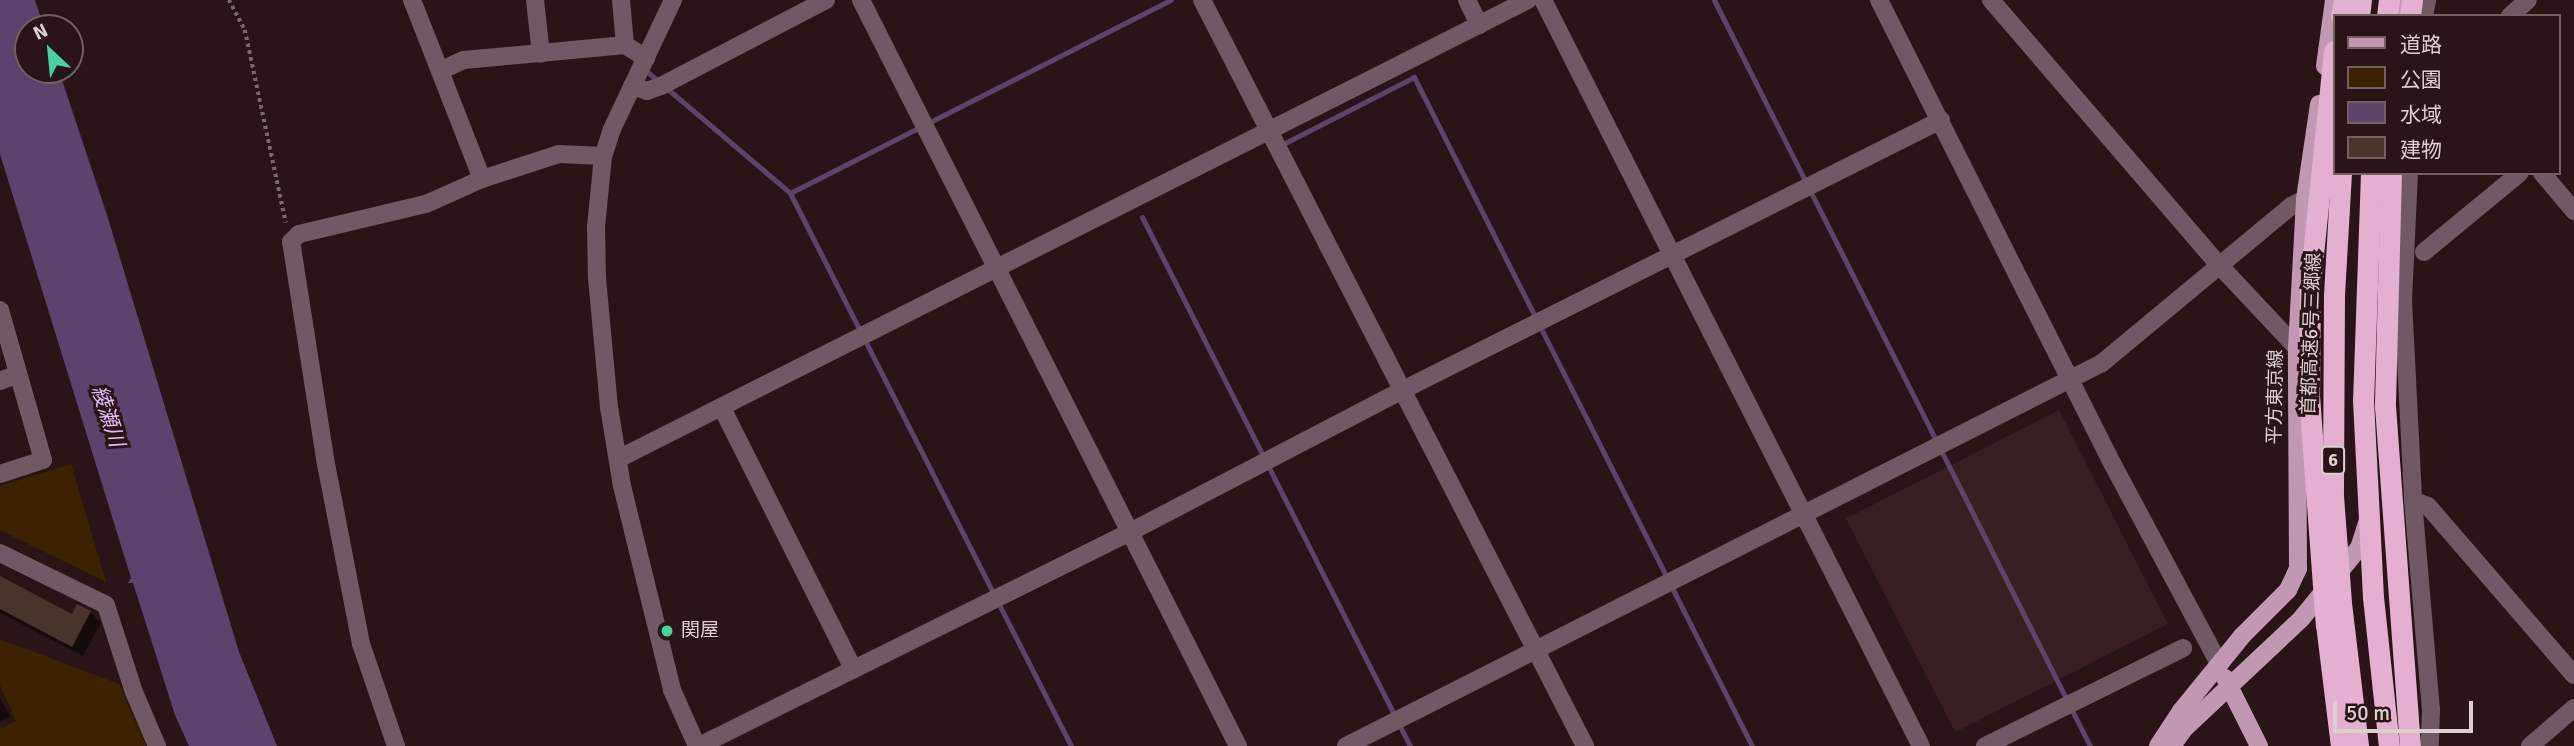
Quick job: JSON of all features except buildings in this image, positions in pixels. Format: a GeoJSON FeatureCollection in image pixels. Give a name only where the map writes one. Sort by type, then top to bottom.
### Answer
{"type":"FeatureCollection","features":[{"type":"Feature","properties":{"kind":"highway"},"geometry":{"type":"LineString","coordinates":[[2332,70],[2310,284],[2309,395],[2326,624],[2341,746]]}},
{"type":"Feature","properties":{"kind":"highway","name":"首都高速6号三郷線"},"geometry":{"type":"LineString","coordinates":[[2341,175],[2334,310],[2333,496],[2342,615],[2358,746]]}},
{"type":"Feature","properties":{"kind":"highway","name":"6"},"geometry":{"type":"LineString","coordinates":[[2371,175],[2362,400],[2372,597],[2389,746]]}},
{"type":"Feature","properties":{"kind":"highway"},"geometry":{"type":"LineString","coordinates":[[2391,175],[2385,406],[2410,746]]}},
{"type":"Feature","properties":{"kind":"main road","name":"平方東京線"},"geometry":{"type":"LineString","coordinates":[[2158,746],[2181,711],[2243,635],[2288,590],[2298,569],[2297,348],[2305,199],[2334,0]]}},
{"type":"Feature","properties":{"kind":"main road"},"geometry":{"type":"LineString","coordinates":[[2172,746],[2184,729],[2301,619],[2359,548],[2376,496],[2372,344],[2382,175]]}},
{"type":"Feature","properties":{"kind":"main road"},"geometry":{"type":"LineString","coordinates":[[2220,665],[2259,746]]}},
{"type":"Feature","properties":{"kind":"street"},"geometry":{"type":"LineString","coordinates":[[412,0],[482,179]]}},
{"type":"Feature","properties":{"kind":"street"},"geometry":{"type":"LineString","coordinates":[[535,0],[541,54]]}},
{"type":"Feature","properties":{"kind":"street"},"geometry":{"type":"LineString","coordinates":[[621,0],[625,46]]}},
{"type":"Feature","properties":{"kind":"street"},"geometry":{"type":"LineString","coordinates":[[673,0],[632,86],[603,156],[596,227],[597,278],[609,407],[618,458],[656,631],[676,700],[698,746],[1130,532],[1403,390],[1941,120]]}},
{"type":"Feature","properties":{"kind":"street"},"geometry":{"type":"LineString","coordinates":[[632,86],[647,91],[661,86],[827,0]]}},
{"type":"Feature","properties":{"kind":"street"},"geometry":{"type":"LineString","coordinates":[[861,0],[1238,746]]}},
{"type":"Feature","properties":{"kind":"street"},"geometry":{"type":"LineString","coordinates":[[1202,0],[1585,746]]}},
{"type":"Feature","properties":{"kind":"street"},"geometry":{"type":"LineString","coordinates":[[1467,0],[1479,25]]}},
{"type":"Feature","properties":{"kind":"street"},"geometry":{"type":"LineString","coordinates":[[618,458],[1528,0]]}},
{"type":"Feature","properties":{"kind":"street"},"geometry":{"type":"LineString","coordinates":[[1543,0],[1921,746]]}},
{"type":"Feature","properties":{"kind":"street"},"geometry":{"type":"LineString","coordinates":[[1879,0],[2071,381],[2220,665]]}},
{"type":"Feature","properties":{"kind":"street"},"geometry":{"type":"LineString","coordinates":[[1991,0],[2220,266],[2297,348]]}},
{"type":"Feature","properties":{"kind":"street"},"geometry":{"type":"LineString","coordinates":[[2512,14],[2528,0]]}},
{"type":"Feature","properties":{"kind":"street"},"geometry":{"type":"LineString","coordinates":[[440,71],[464,60],[625,46],[646,58]]}},
{"type":"Feature","properties":{"kind":"street"},"geometry":{"type":"LineString","coordinates":[[397,746],[361,644],[325,458],[291,242],[299,233],[426,204],[482,179],[559,154],[603,156]]}},
{"type":"Feature","properties":{"kind":"street"},"geometry":{"type":"LineString","coordinates":[[2409,175],[2403,300],[2413,500],[2431,710],[2430,746]]}},
{"type":"Feature","properties":{"kind":"street"},"geometry":{"type":"LineString","coordinates":[[2424,253],[2518,175]]}},
{"type":"Feature","properties":{"kind":"street"},"geometry":{"type":"LineString","coordinates":[[2544,175],[2574,211]]}},
{"type":"Feature","properties":{"kind":"street"},"geometry":{"type":"LineString","coordinates":[[1346,746],[2071,381],[2102,363],[2291,206],[2305,199]]}},
{"type":"Feature","properties":{"kind":"street"},"geometry":{"type":"LineString","coordinates":[[2379,208],[2407,205]]}},
{"type":"Feature","properties":{"kind":"street"},"geometry":{"type":"LineString","coordinates":[[0,310],[43,460],[0,474]]}},
{"type":"Feature","properties":{"kind":"street"},"geometry":{"type":"LineString","coordinates":[[0,381],[18,374]]}},
{"type":"Feature","properties":{"kind":"street"},"geometry":{"type":"LineString","coordinates":[[722,408],[853,669]]}},
{"type":"Feature","properties":{"kind":"street"},"geometry":{"type":"LineString","coordinates":[[2413,500],[2428,506],[2574,675]]}},
{"type":"Feature","properties":{"kind":"street"},"geometry":{"type":"LineString","coordinates":[[0,553],[106,606],[134,692],[157,746]]}},
{"type":"Feature","properties":{"kind":"street"},"geometry":{"type":"LineString","coordinates":[[1985,746],[2183,648]]}},
{"type":"Feature","properties":{"kind":"street"},"geometry":{"type":"LineString","coordinates":[[2530,746],[2574,708]]}},
{"type":"Feature","properties":{"kind":"path"},"geometry":{"type":"LineString","coordinates":[[229,0],[245,30],[291,242]]}},
{"type":"Feature","properties":{"kind":"shaded area"},"geometry":{"type":"Polygon","coordinates":[[[2059,410],[2168,624],[1955,732],[1846,519],[2059,410]]]}},
{"type":"Feature","properties":{"kind":"green space"},"geometry":{"type":"Polygon","coordinates":[[[71,464],[106,582],[0,530],[0,486],[71,464]]]}},
{"type":"Feature","properties":{"kind":"green space"},"geometry":{"type":"Polygon","coordinates":[[[0,639],[119,684],[146,746],[0,746],[0,729],[16,721],[0,685],[0,639]]]}},
{"type":"Feature","properties":{"kind":"water","name":"綾瀬川"},"geometry":{"type":"Polygon","coordinates":[[[0,0],[35,0],[40,14],[14,14],[14,84],[63,84],[107,215],[239,652],[277,746],[189,746],[175,715],[133,583],[128,583],[131,578],[0,154],[0,0]]]}},
{"type":"Feature","properties":{"kind":"waterway"},"geometry":{"type":"LineString","coordinates":[[644,69],[790,193],[1171,0]]}},
{"type":"Feature","properties":{"kind":"waterway"},"geometry":{"type":"LineString","coordinates":[[1714,0],[2090,746]]}},
{"type":"Feature","properties":{"kind":"waterway"},"geometry":{"type":"LineString","coordinates":[[1285,143],[1414,77],[1752,746]]}},
{"type":"Feature","properties":{"kind":"waterway"},"geometry":{"type":"LineString","coordinates":[[790,193],[1071,746]]}},
{"type":"Feature","properties":{"kind":"waterway"},"geometry":{"type":"LineString","coordinates":[[1142,217],[1410,746]]}},
{"type":"Feature","properties":{"kind":"place","name":"関屋"},"geometry":{"type":"Point","coordinates":[667,631]}}]}
